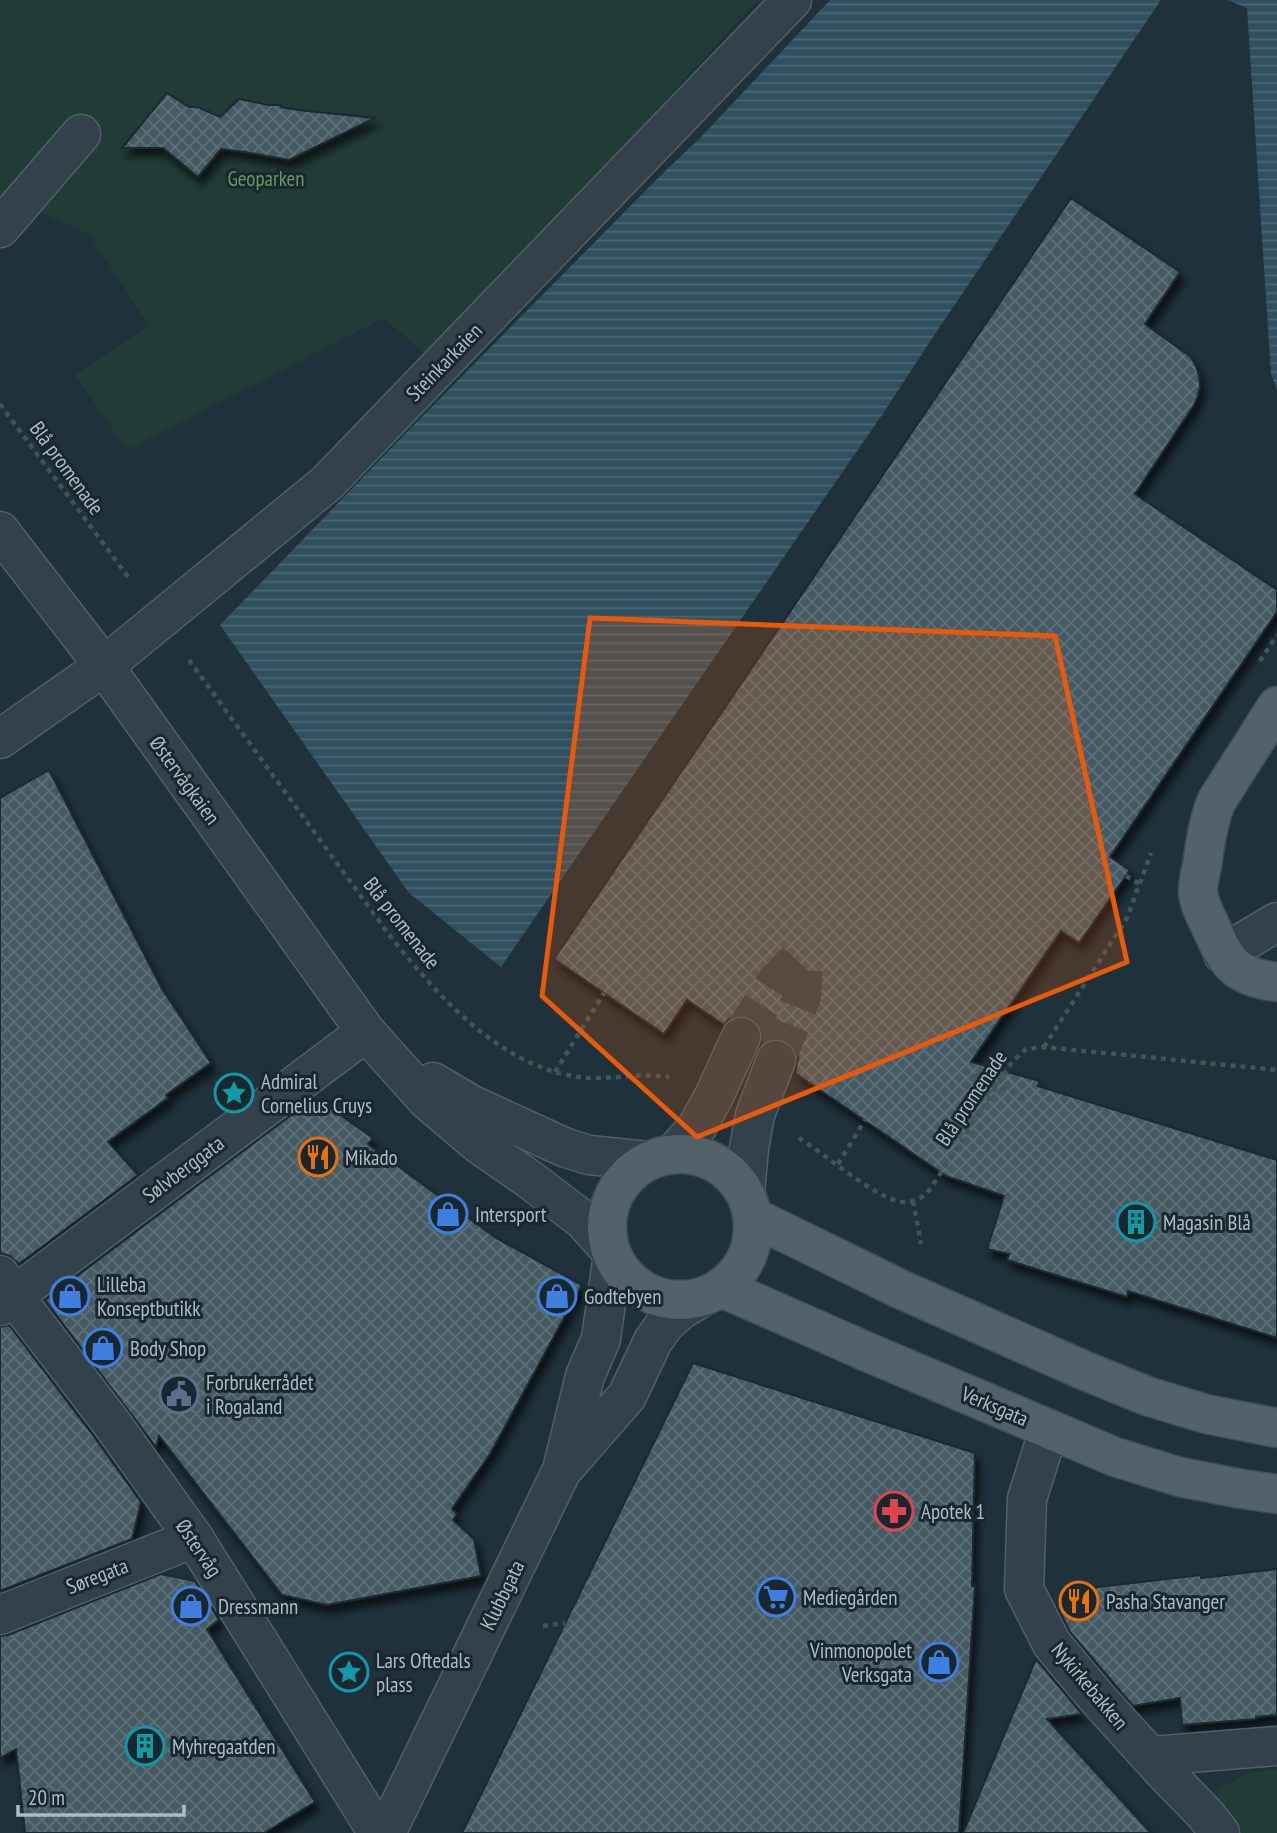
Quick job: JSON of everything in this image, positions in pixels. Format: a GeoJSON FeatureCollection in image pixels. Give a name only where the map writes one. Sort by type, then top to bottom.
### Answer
{"type":"FeatureCollection","features":[{"type":"Feature","properties":{"kind":"main road"},"geometry":{"type":"LineString","coordinates":[[1277,706],[1216,802],[1209,820],[1198,891],[1200,903],[1223,954],[1233,967],[1248,976],[1277,982]]}},
{"type":"Feature","properties":{"kind":"main road"},"geometry":{"type":"LineString","coordinates":[[695,1155],[715,1162],[733,1175],[749,1205],[753,1237],[748,1257],[737,1274],[711,1293],[674,1301],[654,1296],[637,1287],[611,1256],[606,1229],[609,1207],[617,1188],[631,1172],[661,1157],[695,1155]]}},
{"type":"Feature","properties":{"kind":"main road"},"geometry":{"type":"LineString","coordinates":[[749,1205],[900,1289],[1083,1370],[1134,1391],[1206,1414],[1277,1428]]}},
{"type":"Feature","properties":{"kind":"main road","name":"Verksgata"},"geometry":{"type":"LineString","coordinates":[[711,1293],[1115,1457],[1180,1477],[1277,1494]]}},
{"type":"Feature","properties":{"kind":"street","name":"Steinkarkaien"},"geometry":{"type":"LineString","coordinates":[[0,739],[104,666],[327,484],[792,0]]}},
{"type":"Feature","properties":{"kind":"street"},"geometry":{"type":"LineString","coordinates":[[0,228],[81,134]]}},
{"type":"Feature","properties":{"kind":"street","name":"Østervågkaien"},"geometry":{"type":"LineString","coordinates":[[0,531],[104,666],[366,1032],[427,1100],[480,1145],[583,1220],[611,1256]]}},
{"type":"Feature","properties":{"kind":"street"},"geometry":{"type":"LineString","coordinates":[[1223,954],[1277,922]]}},
{"type":"Feature","properties":{"kind":"street","name":"Østervågkaien"},"geometry":{"type":"LineString","coordinates":[[366,1032],[400,1061],[471,1105],[566,1148],[589,1155],[661,1157]]}},
{"type":"Feature","properties":{"kind":"street","name":"Sølvberggata"},"geometry":{"type":"LineString","coordinates":[[4,1293],[366,1032]]}},
{"type":"Feature","properties":{"kind":"street"},"geometry":{"type":"LineString","coordinates":[[661,1157],[697,1127],[741,1037]]}},
{"type":"Feature","properties":{"kind":"street"},"geometry":{"type":"LineString","coordinates":[[749,1205],[748,1148],[755,1115],[776,1060]]}},
{"type":"Feature","properties":{"kind":"street","name":"Klubbgata"},"geometry":{"type":"LineString","coordinates":[[386,1833],[562,1470],[585,1376],[601,1339],[611,1256]]}},
{"type":"Feature","properties":{"kind":"street","name":"Østervåg"},"geometry":{"type":"LineString","coordinates":[[4,1293],[110,1422],[194,1538],[379,1833]]}},
{"type":"Feature","properties":{"kind":"street","name":"Klubbgata"},"geometry":{"type":"LineString","coordinates":[[562,1470],[626,1396],[653,1341],[666,1324],[682,1309],[711,1293]]}},
{"type":"Feature","properties":{"kind":"street","name":"Nykirkebakken"},"geometry":{"type":"LineString","coordinates":[[1049,1429],[1027,1499],[1024,1589],[1052,1644],[1098,1699],[1220,1833]]}},
{"type":"Feature","properties":{"kind":"street","name":"Søregata"},"geometry":{"type":"LineString","coordinates":[[0,1615],[194,1538]]}},
{"type":"Feature","properties":{"kind":"street"},"geometry":{"type":"LineString","coordinates":[[1151,1756],[1277,1746]]}},
{"type":"Feature","properties":{"kind":"path","name":"Blå promenade"},"geometry":{"type":"LineString","coordinates":[[0,404],[134,585]]}},
{"type":"Feature","properties":{"kind":"path","name":"Blå promenade"},"geometry":{"type":"LineString","coordinates":[[186,656],[387,932],[441,997],[481,1031],[520,1057],[555,1072],[586,1077],[645,1075],[677,1079]]}},
{"type":"Feature","properties":{"kind":"path"},"geometry":{"type":"LineString","coordinates":[[1126,876],[1140,884]]}},
{"type":"Feature","properties":{"kind":"path"},"geometry":{"type":"LineString","coordinates":[[1044,1047],[1127,918]]}},
{"type":"Feature","properties":{"kind":"path"},"geometry":{"type":"LineString","coordinates":[[555,1072],[604,993]]}},
{"type":"Feature","properties":{"kind":"path","name":"Blå promenade"},"geometry":{"type":"LineString","coordinates":[[913,1201],[931,1188],[1012,1062],[1026,1049],[1044,1047],[1277,1070]]}},
{"type":"Feature","properties":{"kind":"path"},"geometry":{"type":"LineString","coordinates":[[965,1071],[1025,1098]]}},
{"type":"Feature","properties":{"kind":"path"},"geometry":{"type":"LineString","coordinates":[[838,1164],[865,1120]]}},
{"type":"Feature","properties":{"kind":"path"},"geometry":{"type":"LineString","coordinates":[[793,1133],[886,1197],[904,1202],[913,1201],[922,1242]]}},
{"type":"Feature","properties":{"kind":"path"},"geometry":{"type":"LineString","coordinates":[[538,1626],[565,1623]]}},
{"type":"Feature","properties":{"kind":"highlighted area"},"geometry":{"type":"Polygon","coordinates":[[[590,618],[1055,636],[1127,962],[697,1137],[542,996],[590,618]]]}},
{"type":"Feature","properties":{"kind":"green space","name":"Geoparken"},"geometry":{"type":"Polygon","coordinates":[[[0,0],[758,0],[429,358],[384,318],[127,450],[75,375],[149,326],[89,234],[0,195],[0,0]]]}},
{"type":"Feature","properties":{"kind":"green space"},"geometry":{"type":"Polygon","coordinates":[[[1277,1769],[1277,1833],[1236,1833],[1217,1811],[1217,1791],[1247,1773],[1277,1769]]]}},
{"type":"Feature","properties":{"kind":"water"},"geometry":{"type":"Polygon","coordinates":[[[830,0],[1161,0],[884,412],[501,967],[409,893],[220,625],[402,437],[701,137],[830,0]]]}},
{"type":"Feature","properties":{"kind":"water"},"geometry":{"type":"Polygon","coordinates":[[[1227,0],[1277,0],[1277,390],[1271,374],[1247,8],[1227,0]]]}},
{"type":"Feature","properties":{"kind":"building"},"geometry":{"type":"Polygon","coordinates":[[[167,93],[189,107],[198,107],[220,117],[239,99],[298,110],[375,118],[289,160],[221,149],[198,177],[163,148],[122,148],[167,93]]]}},
{"type":"Feature","properties":{"kind":"building"},"geometry":{"type":"Polygon","coordinates":[[[1071,198],[1180,272],[1145,324],[1191,357],[1199,375],[1198,396],[1135,494],[1277,590],[1277,612],[1110,857],[1130,870],[1079,943],[1061,931],[971,1062],[1040,1081],[1038,1086],[1277,1160],[1277,1338],[1128,1291],[1127,1297],[1007,1260],[1009,1254],[987,1249],[1004,1196],[946,1176],[795,1073],[798,1057],[793,1047],[784,1040],[773,1038],[761,1044],[763,1034],[751,1017],[738,1015],[724,1025],[687,1000],[664,1034],[554,959],[1071,198]]]}},
{"type":"Feature","properties":{"kind":"building"},"geometry":{"type":"Polygon","coordinates":[[[49,770],[161,987],[211,1063],[108,1142],[138,1175],[19,1264],[10,1256],[0,1253],[0,798],[49,770]]]}},
{"type":"Feature","properties":{"kind":"building"},"geometry":{"type":"Polygon","coordinates":[[[310,1101],[317,1107],[322,1102],[373,1138],[368,1144],[496,1238],[582,1285],[490,1454],[452,1509],[457,1514],[453,1520],[474,1539],[481,1576],[327,1605],[282,1595],[159,1436],[156,1447],[45,1300],[310,1101]]]}},
{"type":"Feature","properties":{"kind":"building"},"geometry":{"type":"Polygon","coordinates":[[[9,1325],[141,1502],[132,1539],[0,1591],[0,1327],[9,1325]]]}},
{"type":"Feature","properties":{"kind":"building","name":"Mediegården"},"geometry":{"type":"Polygon","coordinates":[[[693,1363],[975,1453],[972,1586],[975,1585],[959,1833],[462,1833],[693,1363]]]}},
{"type":"Feature","properties":{"kind":"building"},"geometry":{"type":"Polygon","coordinates":[[[1277,1569],[1277,1715],[1256,1719],[1182,1725],[1180,1698],[1133,1706],[1070,1632],[1057,1606],[1064,1591],[1277,1569]]]}},
{"type":"Feature","properties":{"kind":"building","name":"Myhregaatden"},"geometry":{"type":"Polygon","coordinates":[[[161,1574],[195,1581],[219,1620],[207,1629],[315,1802],[264,1833],[25,1833],[16,1749],[0,1758],[0,1636],[161,1574]]]}},
{"type":"Feature","properties":{"kind":"building"},"geometry":{"type":"Polygon","coordinates":[[[1036,1659],[1082,1714],[1047,1719],[1151,1833],[963,1833],[1036,1659]]]}},
{"type":"Feature","properties":{"kind":"tunnel"},"geometry":{"type":"LineString","coordinates":[[741,1037],[776,982],[805,952]]}},
{"type":"Feature","properties":{"kind":"tunnel"},"geometry":{"type":"LineString","coordinates":[[776,1060],[802,997],[805,952]]}},
{"type":"Feature","properties":{"kind":"place","name":"Admiral Cornelius Cruys"},"geometry":{"type":"Point","coordinates":[234,1093]}},
{"type":"Feature","properties":{"kind":"place","name":"Mikado"},"geometry":{"type":"Point","coordinates":[318,1157]}},
{"type":"Feature","properties":{"kind":"place","name":"Intersport"},"geometry":{"type":"Point","coordinates":[448,1214]}},
{"type":"Feature","properties":{"kind":"place","name":"Magasin Blå"},"geometry":{"type":"Point","coordinates":[1136,1222]}},
{"type":"Feature","properties":{"kind":"place","name":"Lilleba Konseptbutikk"},"geometry":{"type":"Point","coordinates":[70,1296]}},
{"type":"Feature","properties":{"kind":"place","name":"Godtebyen"},"geometry":{"type":"Point","coordinates":[557,1296]}},
{"type":"Feature","properties":{"kind":"place","name":"Body Shop"},"geometry":{"type":"Point","coordinates":[103,1348]}},
{"type":"Feature","properties":{"kind":"place","name":"Forbrukerrådet i Rogaland"},"geometry":{"type":"Point","coordinates":[179,1394]}},
{"type":"Feature","properties":{"kind":"place","name":"Apotek 1"},"geometry":{"type":"Point","coordinates":[894,1511]}},
{"type":"Feature","properties":{"kind":"place","name":"Mediegården"},"geometry":{"type":"Point","coordinates":[776,1597]}},
{"type":"Feature","properties":{"kind":"place","name":"Pasha Stavanger"},"geometry":{"type":"Point","coordinates":[1079,1601]}},
{"type":"Feature","properties":{"kind":"place","name":"Dressmann"},"geometry":{"type":"Point","coordinates":[191,1606]}},
{"type":"Feature","properties":{"kind":"place","name":"Vinmonopolet Verksgata"},"geometry":{"type":"Point","coordinates":[939,1662]}},
{"type":"Feature","properties":{"kind":"place","name":"Lars Oftedals plass"},"geometry":{"type":"Point","coordinates":[349,1672]}},
{"type":"Feature","properties":{"kind":"place","name":"Myhregaatden"},"geometry":{"type":"Point","coordinates":[145,1746]}}]}
